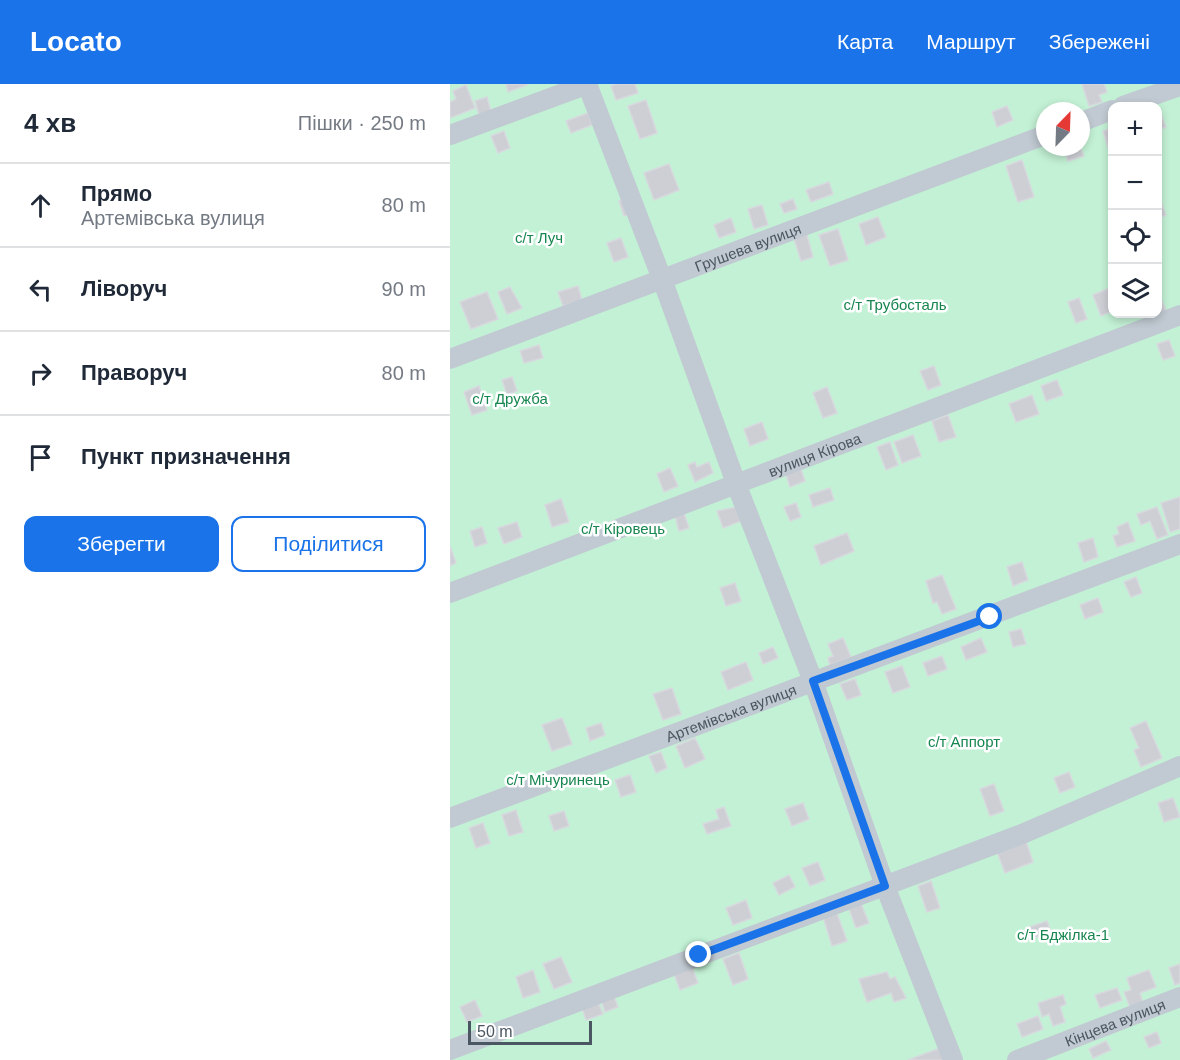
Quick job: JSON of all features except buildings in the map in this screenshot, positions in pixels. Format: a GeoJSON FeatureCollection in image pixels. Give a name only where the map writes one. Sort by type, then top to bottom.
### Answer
{"type":"FeatureCollection","features":[{"type":"Feature","properties":{"kind":"street"},"geometry":{"type":"LineString","coordinates":[[450,135],[587,84],[662,279],[737,486],[813,681],[885,886],[953,1060]]}},
{"type":"Feature","properties":{"kind":"street"},"geometry":{"type":"LineString","coordinates":[[1134,102],[1180,86]]}},
{"type":"Feature","properties":{"kind":"street"},"geometry":{"type":"LineString","coordinates":[[1090,119],[1108,112]]}},
{"type":"Feature","properties":{"kind":"street","name":"Грушева вулиця"},"geometry":{"type":"LineString","coordinates":[[450,359],[1036,138]]}},
{"type":"Feature","properties":{"kind":"street","name":"вулиця Кірова"},"geometry":{"type":"LineString","coordinates":[[450,593],[737,486],[1180,315]]}},
{"type":"Feature","properties":{"kind":"street","name":"Артемівська вулиця"},"geometry":{"type":"LineString","coordinates":[[450,818],[1180,544]]}},
{"type":"Feature","properties":{"kind":"street"},"geometry":{"type":"LineString","coordinates":[[450,1050],[1022,834],[1180,766]]}},
{"type":"Feature","properties":{"kind":"street","name":"Кінцева вулиця"},"geometry":{"type":"LineString","coordinates":[[1017,1060],[1180,997]]}},
{"type":"Feature","properties":{"kind":"green space"},"geometry":{"type":"Polygon","coordinates":[[[450,84],[1180,84],[1180,1060],[450,1060],[450,84]]]}},
{"type":"Feature","properties":{"kind":"route"},"geometry":{"type":"LineString","coordinates":[[699,955],[885,886],[813,681],[990,617]]}},
{"type":"Feature","properties":{"kind":"park label","name":"с/т Луч"},"geometry":{"type":"Point","coordinates":[539,237]}},
{"type":"Feature","properties":{"kind":"park label","name":"с/т Трубосталь"},"geometry":{"type":"Point","coordinates":[895,304]}},
{"type":"Feature","properties":{"kind":"park label","name":"с/т Дружба"},"geometry":{"type":"Point","coordinates":[510,398]}},
{"type":"Feature","properties":{"kind":"park label","name":"с/т Кіровець"},"geometry":{"type":"Point","coordinates":[623,528]}},
{"type":"Feature","properties":{"kind":"park label","name":"с/т Аппорт"},"geometry":{"type":"Point","coordinates":[964,741]}},
{"type":"Feature","properties":{"kind":"park label","name":"с/т Мічуринець"},"geometry":{"type":"Point","coordinates":[558,779]}},
{"type":"Feature","properties":{"kind":"park label","name":"с/т Бджілка-1"},"geometry":{"type":"Point","coordinates":[1063,934]}}]}
